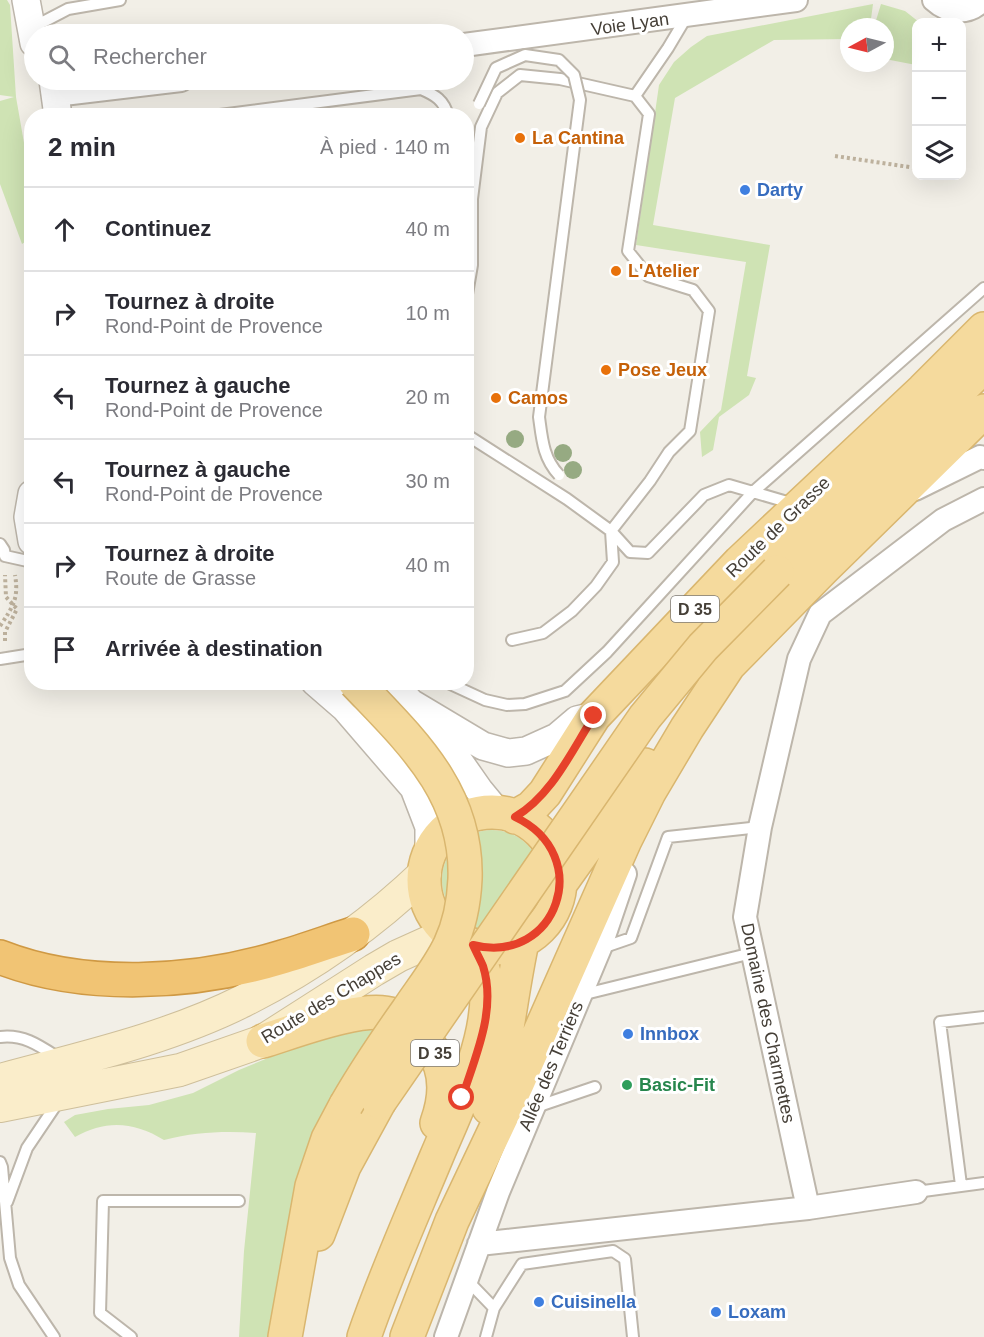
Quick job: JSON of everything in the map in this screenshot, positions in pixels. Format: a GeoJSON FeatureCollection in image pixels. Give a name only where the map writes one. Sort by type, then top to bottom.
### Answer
{"type":"FeatureCollection","features":[{"type":"Feature","properties":{"kind":"highway"},"geometry":{"type":"LineString","coordinates":[[0,957],[26,968],[70,976],[116,979],[162,978],[208,973],[277,959],[352,934]]}},
{"type":"Feature","properties":{"kind":"main road","name":"Route de Grasse"},"geometry":{"type":"LineString","coordinates":[[507,815],[531,808],[545,793],[594,716],[740,562],[923,390],[984,329]]}},
{"type":"Feature","properties":{"kind":"main road","name":"D 35"},"geometry":{"type":"LineString","coordinates":[[285,1337],[291,1303],[344,1166],[379,1102],[645,717],[703,647],[886,461],[984,366]]}},
{"type":"Feature","properties":{"kind":"main road"},"geometry":{"type":"LineString","coordinates":[[560,884],[555,855],[549,843],[539,832],[528,823],[507,815],[484,813],[456,823],[435,844],[427,865],[425,890],[438,921],[461,939],[492,948],[522,942],[534,934],[553,912],[560,884],[676,722],[730,663],[823,569],[984,411]]}},
{"type":"Feature","properties":{"kind":"main road"},"geometry":{"type":"LineString","coordinates":[[452,1221],[516,1086],[625,840],[649,792],[687,728],[730,663]]}},
{"type":"Feature","properties":{"kind":"main road"},"geometry":{"type":"LineString","coordinates":[[291,1303],[312,1186],[328,1139],[370,1063],[450,944],[461,913],[465,859],[462,834],[446,790],[427,763],[362,690]]}},
{"type":"Feature","properties":{"kind":"main road","name":"Route des Chappes"},"geometry":{"type":"LineString","coordinates":[[0,1106],[155,1035],[242,1002],[290,976],[397,900],[427,865]]}},
{"type":"Feature","properties":{"kind":"main road","name":"D 35"},"geometry":{"type":"LineString","coordinates":[[364,1337],[403,1237],[462,1098],[483,1033],[487,993],[483,967],[461,939]]}},
{"type":"Feature","properties":{"kind":"main road","name":"Route des Chappes"},"geometry":{"type":"LineString","coordinates":[[0,1080],[180,1070],[262,1041],[398,956],[461,939]]}},
{"type":"Feature","properties":{"kind":"main road"},"geometry":{"type":"LineString","coordinates":[[407,1337],[452,1221],[496,1084],[508,1031],[522,942]]}},
{"type":"Feature","properties":{"kind":"main road","name":"D 35"},"geometry":{"type":"LineString","coordinates":[[262,1041],[339,1018],[369,1013],[393,1015],[418,1031],[434,1050],[442,1069],[445,1091],[441,1112],[403,1237]]}},
{"type":"Feature","properties":{"kind":"street"},"geometry":{"type":"LineString","coordinates":[[26,0],[41,24]]}},
{"type":"Feature","properties":{"kind":"street","name":"Voie Lyan"},"geometry":{"type":"LineString","coordinates":[[474,44],[796,0]]}},
{"type":"Feature","properties":{"kind":"street"},"geometry":{"type":"LineString","coordinates":[[934,0],[958,17],[977,6],[982,0]]}},
{"type":"Feature","properties":{"kind":"street"},"geometry":{"type":"LineString","coordinates":[[50,97],[104,90]]}},
{"type":"Feature","properties":{"kind":"street"},"geometry":{"type":"LineString","coordinates":[[898,497],[980,457],[984,458]]}},
{"type":"Feature","properties":{"kind":"street","name":"Domaine des Charmettes"},"geometry":{"type":"LineString","coordinates":[[808,1208],[745,917],[760,827],[799,659],[820,614],[943,520],[984,499]]}},
{"type":"Feature","properties":{"kind":"street"},"geometry":{"type":"LineString","coordinates":[[324,690],[345,708],[380,746],[414,788],[429,827],[427,865]]}},
{"type":"Feature","properties":{"kind":"street"},"geometry":{"type":"LineString","coordinates":[[399,690],[444,740],[479,790],[507,815]]}},
{"type":"Feature","properties":{"kind":"street"},"geometry":{"type":"LineString","coordinates":[[411,703],[483,746],[508,753],[526,751],[557,737],[578,720],[594,716]]}},
{"type":"Feature","properties":{"kind":"street","name":"Allée des Terriers"},"geometry":{"type":"LineString","coordinates":[[446,1337],[498,1192],[600,948],[645,815],[649,792]]}},
{"type":"Feature","properties":{"kind":"street"},"geometry":{"type":"LineString","coordinates":[[479,1244],[808,1208],[916,1192]]}},
{"type":"Feature","properties":{"kind":"lane"},"geometry":{"type":"LineString","coordinates":[[44,24],[68,9],[120,0]]}},
{"type":"Feature","properties":{"kind":"lane"},"geometry":{"type":"LineString","coordinates":[[635,96],[687,16]]}},
{"type":"Feature","properties":{"kind":"lane"},"geometry":{"type":"LineString","coordinates":[[474,173],[481,127],[479,104],[496,68],[525,55],[559,60],[574,75],[580,100],[539,417],[542,444],[550,465],[559,475],[567,499]]}},
{"type":"Feature","properties":{"kind":"lane"},"geometry":{"type":"LineString","coordinates":[[481,127],[497,93],[520,75],[560,79],[635,96],[649,114],[628,251],[648,276],[693,290],[709,311],[690,431],[669,452],[650,481],[611,531],[613,562],[596,586],[572,611],[543,633],[512,640]]}},
{"type":"Feature","properties":{"kind":"lane"},"geometry":{"type":"LineString","coordinates":[[274,108],[413,90]]}},
{"type":"Feature","properties":{"kind":"lane"},"geometry":{"type":"LineString","coordinates":[[423,90],[438,96],[446,108]]}},
{"type":"Feature","properties":{"kind":"lane"},"geometry":{"type":"LineString","coordinates":[[463,690],[485,700],[507,705],[525,704],[565,691],[607,652],[753,492],[984,288]]}},
{"type":"Feature","properties":{"kind":"lane"},"geometry":{"type":"LineString","coordinates":[[474,440],[567,499],[611,531],[630,552],[648,553],[704,495],[729,485],[799,506]]}},
{"type":"Feature","properties":{"kind":"lane"},"geometry":{"type":"LineString","coordinates":[[0,544],[4,550],[3,559],[24,560]]}},
{"type":"Feature","properties":{"kind":"lane"},"geometry":{"type":"LineString","coordinates":[[0,659],[24,655]]}},
{"type":"Feature","properties":{"kind":"lane"},"geometry":{"type":"LineString","coordinates":[[600,948],[631,938],[668,837],[760,827]]}},
{"type":"Feature","properties":{"kind":"lane"},"geometry":{"type":"LineString","coordinates":[[580,995],[753,953]]}},
{"type":"Feature","properties":{"kind":"lane"},"geometry":{"type":"LineString","coordinates":[[961,1185],[940,1022],[984,1017]]}},
{"type":"Feature","properties":{"kind":"lane"},"geometry":{"type":"LineString","coordinates":[[0,1037],[10,1036],[33,1041],[65,1077],[27,1148],[6,1206]]}},
{"type":"Feature","properties":{"kind":"lane"},"geometry":{"type":"LineString","coordinates":[[533,1108],[595,1087]]}},
{"type":"Feature","properties":{"kind":"lane"},"geometry":{"type":"LineString","coordinates":[[0,1162],[10,1258],[19,1285],[54,1337]]}},
{"type":"Feature","properties":{"kind":"lane"},"geometry":{"type":"LineString","coordinates":[[916,1192],[984,1183]]}},
{"type":"Feature","properties":{"kind":"lane"},"geometry":{"type":"LineString","coordinates":[[131,1337],[100,1313],[103,1201],[239,1201]]}},
{"type":"Feature","properties":{"kind":"lane"},"geometry":{"type":"LineString","coordinates":[[486,1337],[494,1308],[522,1264],[613,1251],[625,1259],[633,1337]]}},
{"type":"Feature","properties":{"kind":"lane"},"geometry":{"type":"LineString","coordinates":[[467,1280],[494,1308]]}},
{"type":"Feature","properties":{"kind":"path"},"geometry":{"type":"LineString","coordinates":[[835,156],[912,167]]}},
{"type":"Feature","properties":{"kind":"path"},"geometry":{"type":"LineString","coordinates":[[0,626],[14,604],[17,590],[14,574],[3,559]]}},
{"type":"Feature","properties":{"kind":"path"},"geometry":{"type":"LineString","coordinates":[[5,575],[6,597],[17,609],[5,632],[6,648]]}},
{"type":"Feature","properties":{"kind":"green space"},"geometry":{"type":"Polygon","coordinates":[[[0,0],[7,0],[10,5],[16,97],[24,143],[24,243],[22,244],[0,184],[0,101],[14,97],[0,95],[0,0]]]}},
{"type":"Feature","properties":{"kind":"green space"},"geometry":{"type":"Polygon","coordinates":[[[873,4],[871,18],[840,18],[840,39],[774,40],[675,98],[653,225],[770,245],[747,376],[756,378],[749,395],[719,417],[713,450],[702,457],[700,432],[721,410],[746,262],[636,245],[659,85],[674,62],[707,36],[873,4]]]}},
{"type":"Feature","properties":{"kind":"green space"},"geometry":{"type":"Polygon","coordinates":[[[881,4],[905,11],[914,18],[912,18],[912,64],[894,61],[894,18],[877,18],[881,4]]]}},
{"type":"Feature","properties":{"kind":"green space"},"geometry":{"type":"Polygon","coordinates":[[[492,830],[511,833],[528,844],[539,861],[542,880],[539,899],[528,916],[511,927],[492,930],[473,927],[456,916],[445,899],[442,880],[445,861],[456,844],[473,833],[492,830]]]}},
{"type":"Feature","properties":{"kind":"green space"},"geometry":{"type":"Polygon","coordinates":[[[357,1024],[386,1026],[293,1236],[267,1337],[239,1337],[244,1251],[256,1133],[210,1133],[164,1140],[131,1126],[109,1125],[75,1137],[64,1122],[75,1115],[149,1105],[193,1093],[239,1070],[357,1024]]]}},
{"type":"Feature","properties":{"kind":"place","name":"La Cantina"},"geometry":{"type":"Point","coordinates":[520,138]}},
{"type":"Feature","properties":{"kind":"place","name":"Darty"},"geometry":{"type":"Point","coordinates":[745,190]}},
{"type":"Feature","properties":{"kind":"place","name":"L'Atelier"},"geometry":{"type":"Point","coordinates":[616,271]}},
{"type":"Feature","properties":{"kind":"place","name":"Pose Jeux"},"geometry":{"type":"Point","coordinates":[606,370]}},
{"type":"Feature","properties":{"kind":"place","name":"Camos"},"geometry":{"type":"Point","coordinates":[496,398]}},
{"type":"Feature","properties":{"kind":"place","name":"Innbox"},"geometry":{"type":"Point","coordinates":[628,1034]}},
{"type":"Feature","properties":{"kind":"place","name":"Basic-Fit"},"geometry":{"type":"Point","coordinates":[627,1085]}},
{"type":"Feature","properties":{"kind":"place","name":"Cuisinella"},"geometry":{"type":"Point","coordinates":[539,1302]}},
{"type":"Feature","properties":{"kind":"place","name":"Loxam"},"geometry":{"type":"Point","coordinates":[716,1312]}},
{"type":"Feature","properties":{"kind":"route"},"geometry":{"type":"LineString","coordinates":[[462,1098],[483,1033],[487,993],[483,967],[473,945],[483,948],[502,948],[522,942],[534,934],[553,912],[560,884],[559,869],[549,843],[528,823],[515,817],[531,808],[545,793],[594,716]]}}]}
